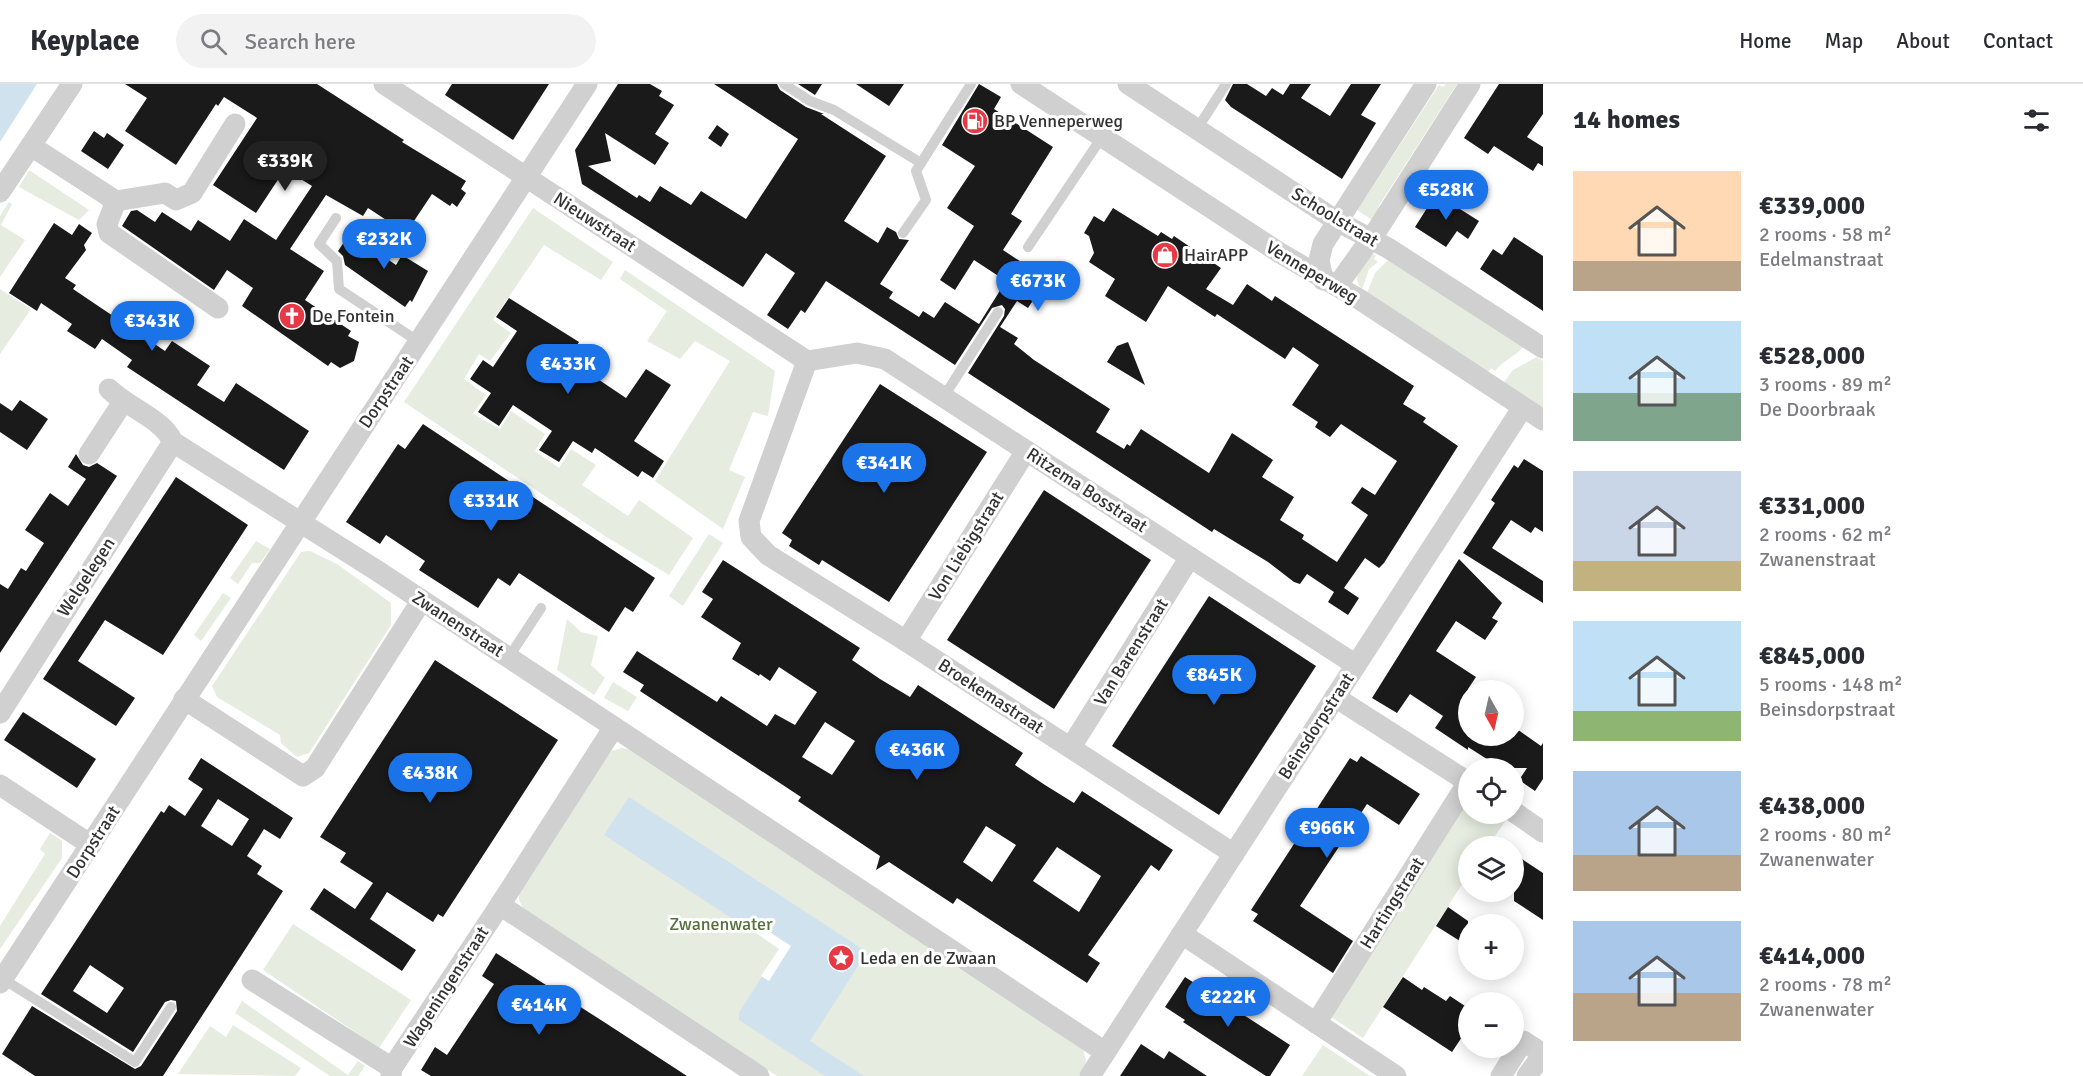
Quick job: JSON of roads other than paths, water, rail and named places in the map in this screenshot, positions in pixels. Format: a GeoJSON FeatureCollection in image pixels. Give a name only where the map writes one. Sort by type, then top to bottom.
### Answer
{"type":"FeatureCollection","features":[{"type":"Feature","properties":{"kind":"street"},"geometry":{"type":"LineString","coordinates":[[0,192],[72,84]]}},
{"type":"Feature","properties":{"kind":"street","name":"Nieuwstraat"},"geometry":{"type":"LineString","coordinates":[[384,84],[807,361]]}},
{"type":"Feature","properties":{"kind":"street","name":"Dorpstraat"},"geometry":{"type":"LineString","coordinates":[[1,981],[587,84]]}},
{"type":"Feature","properties":{"kind":"street","name":"Venneperweg"},"geometry":{"type":"LineString","coordinates":[[1021,84],[1543,420]]}},
{"type":"Feature","properties":{"kind":"street","name":"Schoolstraat"},"geometry":{"type":"LineString","coordinates":[[1128,84],[1197,129],[1340,215],[1371,238],[1543,348]]}},
{"type":"Feature","properties":{"kind":"street"},"geometry":{"type":"LineString","coordinates":[[1426,84],[1340,215],[1320,255],[1330,283],[1371,238],[1470,84]]}},
{"type":"Feature","properties":{"kind":"street"},"geometry":{"type":"LineString","coordinates":[[31,146],[116,201],[165,193],[176,200],[192,193],[235,124]]}},
{"type":"Feature","properties":{"kind":"street"},"geometry":{"type":"LineString","coordinates":[[116,201],[107,224],[109,233],[218,308]]}},
{"type":"Feature","properties":{"kind":"street","name":"Ritzema Bosstraat"},"geometry":{"type":"LineString","coordinates":[[807,361],[857,353],[879,356],[1356,665]]}},
{"type":"Feature","properties":{"kind":"street","name":"Broekemastraat"},"geometry":{"type":"LineString","coordinates":[[807,361],[749,521],[751,537],[768,555],[906,641],[1234,854]]}},
{"type":"Feature","properties":{"kind":"street"},"geometry":{"type":"LineString","coordinates":[[89,454],[116,395],[168,430],[173,442],[300,522]]}},
{"type":"Feature","properties":{"kind":"street","name":"Beinsdorpstraat"},"geometry":{"type":"LineString","coordinates":[[1090,1076],[1523,407]]}},
{"type":"Feature","properties":{"kind":"street","name":"Welgelegen"},"geometry":{"type":"LineString","coordinates":[[0,713],[173,442]]}},
{"type":"Feature","properties":{"kind":"street","name":"Von Liebigstraat"},"geometry":{"type":"LineString","coordinates":[[906,641],[1026,451]]}},
{"type":"Feature","properties":{"kind":"street","name":"Zwanenstraat"},"geometry":{"type":"LineString","coordinates":[[300,522],[614,727]]}},
{"type":"Feature","properties":{"kind":"street","name":"Van Barenstraat"},"geometry":{"type":"LineString","coordinates":[[1071,747],[1190,557]]}},
{"type":"Feature","properties":{"kind":"street"},"geometry":{"type":"LineString","coordinates":[[184,699],[303,776],[315,768],[422,600]]}},
{"type":"Feature","properties":{"kind":"street"},"geometry":{"type":"LineString","coordinates":[[1335,697],[1458,776]]}},
{"type":"Feature","properties":{"kind":"street"},"geometry":{"type":"LineString","coordinates":[[759,1076],[500,905],[614,727],[1105,1052]]}},
{"type":"Feature","properties":{"kind":"street"},"geometry":{"type":"LineString","coordinates":[[0,785],[91,844]]}},
{"type":"Feature","properties":{"kind":"street","name":"Hartingstraat"},"geometry":{"type":"LineString","coordinates":[[1316,1023],[1458,798]]}},
{"type":"Feature","properties":{"kind":"street"},"geometry":{"type":"LineString","coordinates":[[1524,820],[1543,832]]}},
{"type":"Feature","properties":{"kind":"street","name":"Wageningenstraat"},"geometry":{"type":"LineString","coordinates":[[252,980],[392,1072],[500,905]]}},
{"type":"Feature","properties":{"kind":"street"},"geometry":{"type":"LineString","coordinates":[[1182,934],[1396,1076]]}},
{"type":"Feature","properties":{"kind":"street"},"geometry":{"type":"LineString","coordinates":[[1501,1076],[1523,1041],[1542,1053],[1527,1076]]}},
{"type":"Feature","properties":{"kind":"lane"},"geometry":{"type":"LineString","coordinates":[[784,84],[810,101],[834,110],[921,163]]}},
{"type":"Feature","properties":{"kind":"lane"},"geometry":{"type":"LineString","coordinates":[[903,233],[926,200],[916,171],[971,84]]}},
{"type":"Feature","properties":{"kind":"lane"},"geometry":{"type":"LineString","coordinates":[[1197,129],[1226,84]]}},
{"type":"Feature","properties":{"kind":"lane"},"geometry":{"type":"LineString","coordinates":[[1028,247],[1102,137]]}},
{"type":"Feature","properties":{"kind":"lane"},"geometry":{"type":"LineString","coordinates":[[336,218],[319,244],[337,261],[339,289],[419,342]]}},
{"type":"Feature","properties":{"kind":"lane"},"geometry":{"type":"LineString","coordinates":[[943,398],[998,312]]}},
{"type":"Feature","properties":{"kind":"lane"},"geometry":{"type":"LineString","coordinates":[[509,657],[541,608]]}},
{"type":"Feature","properties":{"kind":"lane"},"geometry":{"type":"LineString","coordinates":[[1,981],[135,1062],[171,1007]]}},
{"type":"Feature","properties":{"kind":"water"},"geometry":{"type":"Polygon","coordinates":[[[0,84],[37,84],[0,142],[0,84]]]}},
{"type":"Feature","properties":{"kind":"water"},"geometry":{"type":"Polygon","coordinates":[[[629,797],[867,952],[810,1041],[864,1076],[825,1076],[739,1020],[739,1013],[779,949],[604,835],[629,797]]]}},
{"type":"Feature","properties":{"kind":"place","name":"BP Venneperweg"},"geometry":{"type":"Point","coordinates":[975,121]}},
{"type":"Feature","properties":{"kind":"place","name":"HairAPP"},"geometry":{"type":"Point","coordinates":[1165,255]}},
{"type":"Feature","properties":{"kind":"place","name":"De Fontein"},"geometry":{"type":"Point","coordinates":[292,316]}},
{"type":"Feature","properties":{"kind":"place","name":"Leda en de Zwaan"},"geometry":{"type":"Point","coordinates":[841,958]}},
{"type":"Feature","properties":{"kind":"park label","name":"Zwanenwater"},"geometry":{"type":"Point","coordinates":[721,924]}}]}
